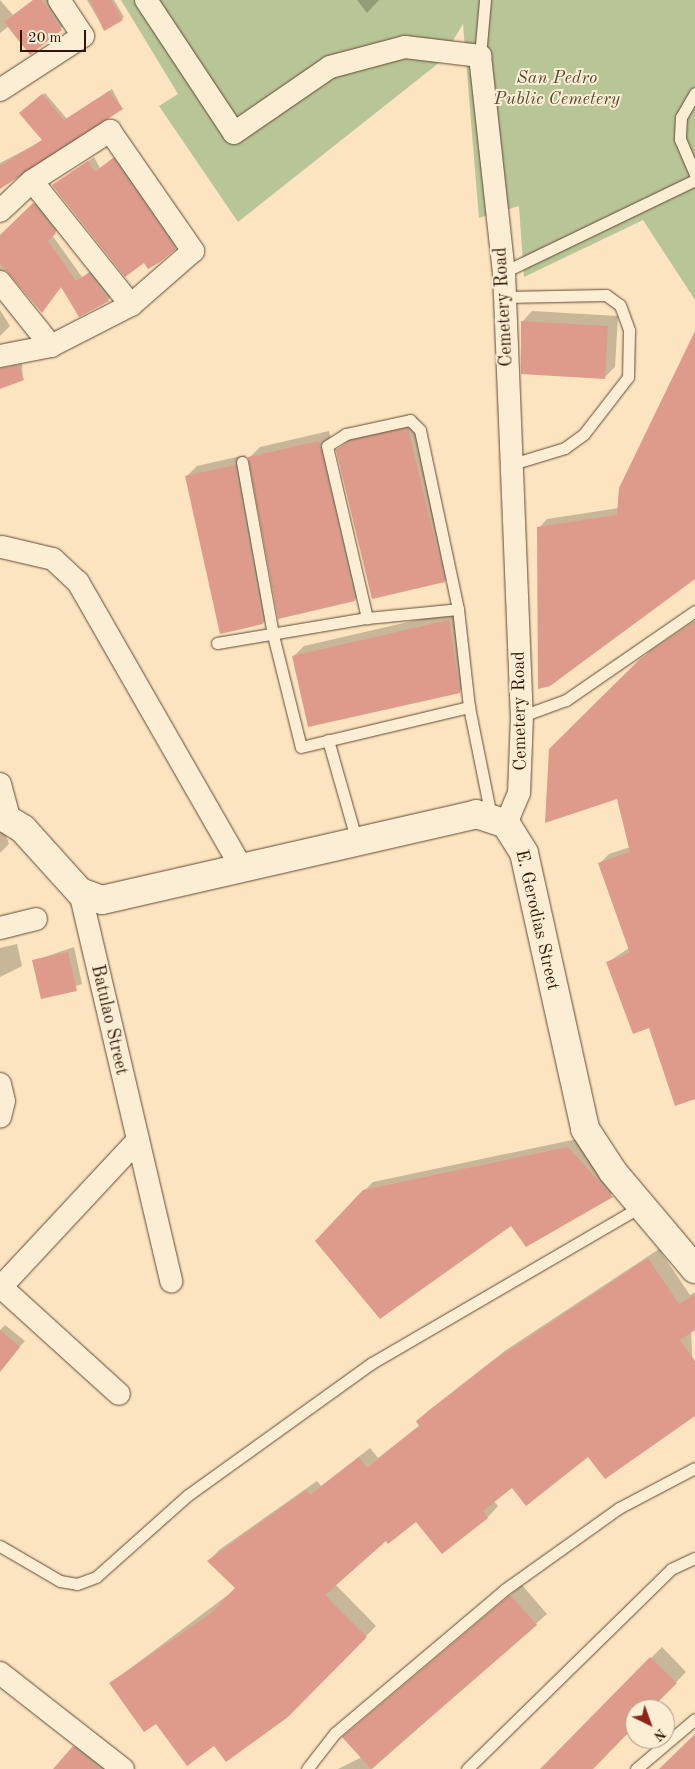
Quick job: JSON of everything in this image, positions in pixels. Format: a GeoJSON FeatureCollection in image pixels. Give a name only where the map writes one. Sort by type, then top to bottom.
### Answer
{"type":"FeatureCollection","features":[{"type":"Feature","properties":{"kind":"street"},"geometry":{"type":"LineString","coordinates":[[0,90],[83,36],[59,0]]}},
{"type":"Feature","properties":{"kind":"street"},"geometry":{"type":"LineString","coordinates":[[146,0],[234,133],[330,67],[406,47],[480,56]]}},
{"type":"Feature","properties":{"kind":"street","name":"Cemetery Road"},"geometry":{"type":"LineString","coordinates":[[480,56],[504,272],[522,716],[519,793],[498,820]]}},
{"type":"Feature","properties":{"kind":"street"},"geometry":{"type":"LineString","coordinates":[[0,211],[32,181],[110,131],[193,251],[131,305],[51,346],[0,356]]}},
{"type":"Feature","properties":{"kind":"street"},"geometry":{"type":"LineString","coordinates":[[32,181],[131,305]]}},
{"type":"Feature","properties":{"kind":"street"},"geometry":{"type":"LineString","coordinates":[[0,282],[51,346]]}},
{"type":"Feature","properties":{"kind":"street"},"geometry":{"type":"LineString","coordinates":[[2,547],[54,559],[78,582],[241,867]]}},
{"type":"Feature","properties":{"kind":"street"},"geometry":{"type":"LineString","coordinates":[[0,784],[4,816],[80,892],[102,900],[118,898],[241,867],[476,814],[498,820]]}},
{"type":"Feature","properties":{"kind":"street","name":"E. Gerodias Street"},"geometry":{"type":"LineString","coordinates":[[498,820],[524,853],[582,1123],[613,1172],[695,1269]]}},
{"type":"Feature","properties":{"kind":"street","name":"Batulao Street"},"geometry":{"type":"LineString","coordinates":[[80,892],[171,1281]]}},
{"type":"Feature","properties":{"kind":"street"},"geometry":{"type":"LineString","coordinates":[[0,928],[36,919]]}},
{"type":"Feature","properties":{"kind":"street"},"geometry":{"type":"LineString","coordinates":[[0,1084],[4,1100],[0,1117]]}},
{"type":"Feature","properties":{"kind":"street"},"geometry":{"type":"LineString","coordinates":[[119,1394],[0,1288],[138,1140]]}},
{"type":"Feature","properties":{"kind":"street"},"geometry":{"type":"LineString","coordinates":[[0,1673],[123,1769]]}},
{"type":"Feature","properties":{"kind":"lane"},"geometry":{"type":"LineString","coordinates":[[480,56],[486,0]]}},
{"type":"Feature","properties":{"kind":"lane"},"geometry":{"type":"LineString","coordinates":[[695,93],[681,117],[680,139],[695,175]]}},
{"type":"Feature","properties":{"kind":"lane"},"geometry":{"type":"LineString","coordinates":[[504,272],[695,180]]}},
{"type":"Feature","properties":{"kind":"lane"},"geometry":{"type":"LineString","coordinates":[[505,297],[606,295],[620,305],[629,330],[628,377],[584,434],[565,448],[512,464]]}},
{"type":"Feature","properties":{"kind":"lane"},"geometry":{"type":"LineString","coordinates":[[366,618],[327,446],[346,434],[410,420],[420,430],[425,446],[458,609],[469,707],[498,820]]}},
{"type":"Feature","properties":{"kind":"lane"},"geometry":{"type":"LineString","coordinates":[[242,462],[273,635],[301,747],[469,707]]}},
{"type":"Feature","properties":{"kind":"lane"},"geometry":{"type":"LineString","coordinates":[[217,643],[366,618],[458,609]]}},
{"type":"Feature","properties":{"kind":"lane"},"geometry":{"type":"LineString","coordinates":[[522,716],[566,700],[695,611]]}},
{"type":"Feature","properties":{"kind":"lane"},"geometry":{"type":"LineString","coordinates":[[328,740],[357,842]]}},
{"type":"Feature","properties":{"kind":"lane"},"geometry":{"type":"LineString","coordinates":[[0,1546],[60,1581],[77,1584],[96,1577],[188,1495],[372,1363],[642,1206]]}},
{"type":"Feature","properties":{"kind":"lane"},"geometry":{"type":"LineString","coordinates":[[307,1769],[335,1733],[504,1590],[618,1508],[695,1468]]}},
{"type":"Feature","properties":{"kind":"lane"},"geometry":{"type":"LineString","coordinates":[[468,1769],[671,1569],[695,1558]]}},
{"type":"Feature","properties":{"kind":"lane"},"geometry":{"type":"LineString","coordinates":[[636,1769],[695,1719]]}},
{"type":"Feature","properties":{"kind":"green space","name":"San Pedro Public Cemetery"},"geometry":{"type":"Polygon","coordinates":[[[121,0],[695,0],[695,300],[643,220],[524,277],[519,206],[479,218],[463,24],[440,62],[238,222],[159,106],[178,94],[121,0]]]}},
{"type":"Feature","properties":{"kind":"building"},"geometry":{"type":"Polygon","coordinates":[[[33,0],[42,0],[62,30],[30,55],[4,22],[33,0]]]}},
{"type":"Feature","properties":{"kind":"building"},"geometry":{"type":"Polygon","coordinates":[[[90,0],[111,0],[123,20],[104,31],[90,0]]]}},
{"type":"Feature","properties":{"kind":"building"},"geometry":{"type":"Polygon","coordinates":[[[109,91],[123,109],[0,189],[0,166],[42,140],[19,113],[42,94],[64,120],[109,91]]]}},
{"type":"Feature","properties":{"kind":"building"},"geometry":{"type":"Polygon","coordinates":[[[113,158],[176,249],[148,269],[144,263],[125,277],[52,185],[88,161],[95,172],[113,158]]]}},
{"type":"Feature","properties":{"kind":"building"},"geometry":{"type":"Polygon","coordinates":[[[33,203],[56,233],[48,241],[76,281],[89,273],[109,301],[79,317],[61,287],[42,313],[0,263],[0,235],[33,203]]]}},
{"type":"Feature","properties":{"kind":"building"},"geometry":{"type":"Polygon","coordinates":[[[521,321],[608,326],[605,379],[521,374],[521,321]]]}},
{"type":"Feature","properties":{"kind":"building"},"geometry":{"type":"Polygon","coordinates":[[[695,331],[695,579],[550,686],[538,689],[537,527],[617,515],[619,488],[695,331]]]}},
{"type":"Feature","properties":{"kind":"building"},"geometry":{"type":"Polygon","coordinates":[[[19,366],[24,380],[0,389],[0,369],[19,366]]]}},
{"type":"Feature","properties":{"kind":"building"},"geometry":{"type":"Polygon","coordinates":[[[408,428],[445,582],[372,599],[336,450],[349,441],[408,428]]]}},
{"type":"Feature","properties":{"kind":"building"},"geometry":{"type":"Polygon","coordinates":[[[319,441],[355,601],[278,619],[248,457],[319,441]]]}},
{"type":"Feature","properties":{"kind":"building"},"geometry":{"type":"Polygon","coordinates":[[[235,465],[263,624],[220,634],[185,476],[235,465]]]}},
{"type":"Feature","properties":{"kind":"building"},"geometry":{"type":"Polygon","coordinates":[[[449,620],[460,693],[308,727],[292,656],[449,620]]]}},
{"type":"Feature","properties":{"kind":"building"},"geometry":{"type":"Polygon","coordinates":[[[695,622],[695,1099],[675,1106],[649,1028],[633,1034],[606,962],[630,953],[598,863],[630,852],[617,799],[545,823],[549,749],[640,659],[695,622]]]}},
{"type":"Feature","properties":{"kind":"building"},"geometry":{"type":"Polygon","coordinates":[[[68,952],[77,991],[41,999],[32,960],[68,952]]]}},
{"type":"Feature","properties":{"kind":"building"},"geometry":{"type":"Polygon","coordinates":[[[568,1147],[613,1197],[526,1247],[511,1226],[380,1319],[315,1241],[363,1190],[568,1147]]]}},
{"type":"Feature","properties":{"kind":"building"},"geometry":{"type":"Polygon","coordinates":[[[648,1258],[679,1304],[695,1294],[695,1330],[680,1340],[695,1361],[695,1416],[605,1479],[588,1457],[526,1506],[512,1488],[483,1511],[488,1518],[442,1554],[416,1522],[388,1544],[386,1541],[325,1595],[367,1637],[288,1717],[226,1762],[214,1746],[187,1766],[156,1724],[144,1732],[109,1683],[210,1614],[235,1588],[207,1561],[306,1490],[310,1495],[359,1457],[367,1468],[419,1426],[416,1421],[494,1360],[648,1258]]]}},
{"type":"Feature","properties":{"kind":"building"},"geometry":{"type":"Polygon","coordinates":[[[0,1330],[20,1347],[0,1372],[0,1330]]]}},
{"type":"Feature","properties":{"kind":"building"},"geometry":{"type":"Polygon","coordinates":[[[510,1595],[537,1625],[371,1769],[342,1737],[510,1595]]]}},
{"type":"Feature","properties":{"kind":"building"},"geometry":{"type":"Polygon","coordinates":[[[650,1657],[677,1683],[661,1699],[625,1699],[625,1736],[593,1769],[540,1769],[650,1657]]]}},
{"type":"Feature","properties":{"kind":"building"},"geometry":{"type":"Polygon","coordinates":[[[695,1734],[695,1769],[659,1769],[695,1734]]]}},
{"type":"Feature","properties":{"kind":"building"},"geometry":{"type":"Polygon","coordinates":[[[73,1746],[86,1757],[100,1769],[53,1769],[73,1746]]]}}]}
